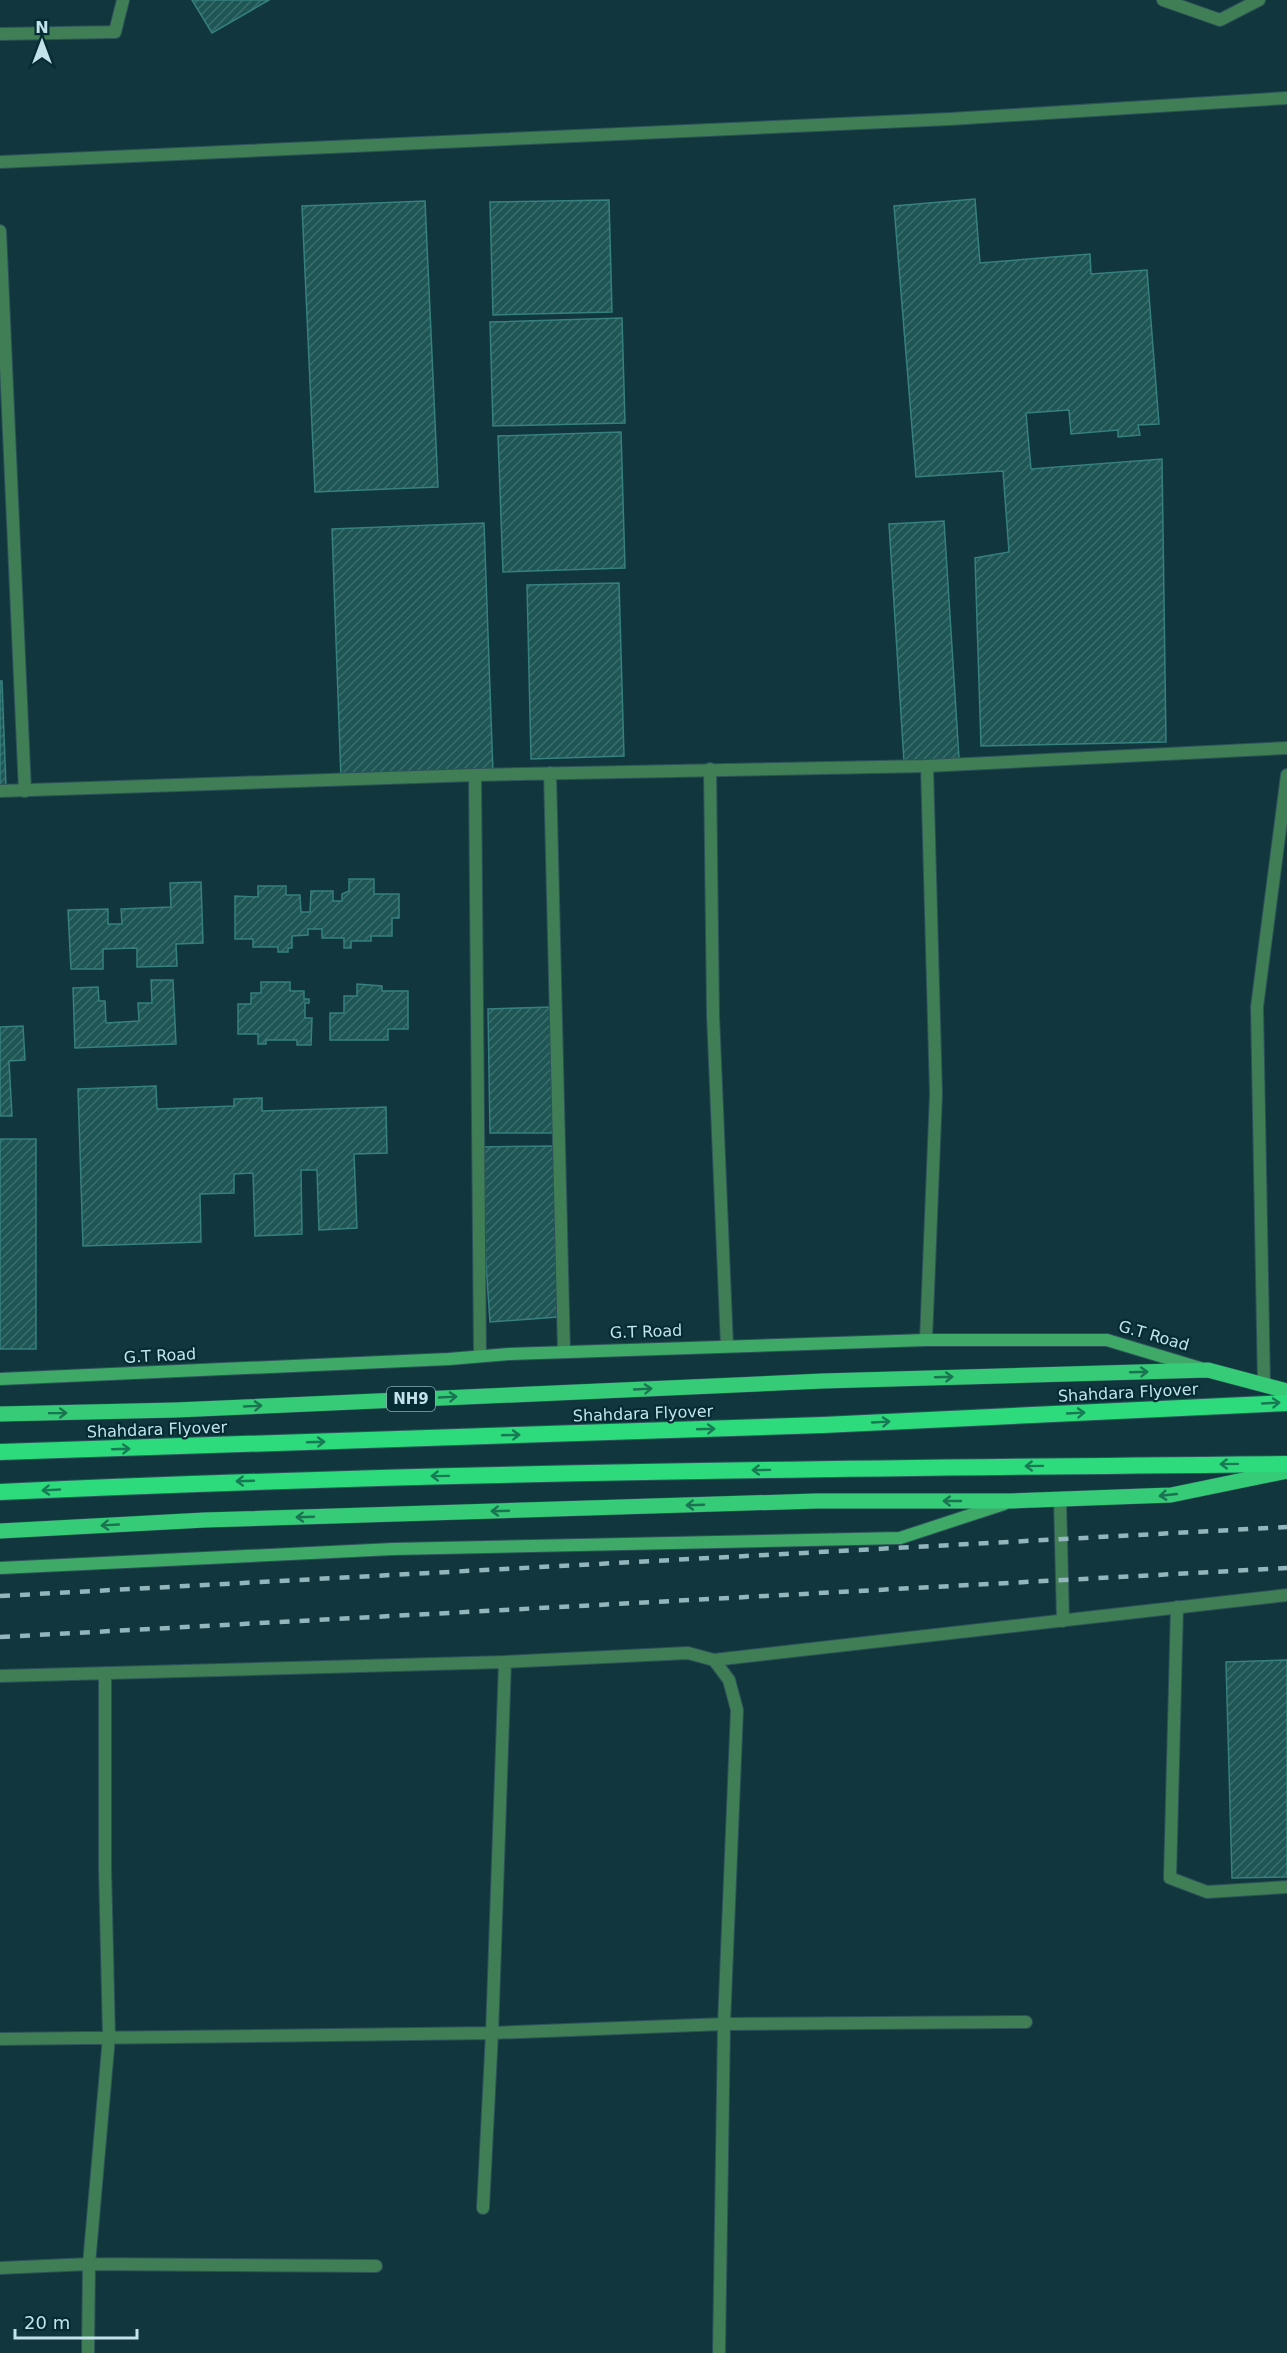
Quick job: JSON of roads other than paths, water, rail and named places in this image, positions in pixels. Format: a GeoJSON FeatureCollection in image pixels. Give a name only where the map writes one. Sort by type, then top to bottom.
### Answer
{"type":"FeatureCollection","features":[{"type":"Feature","properties":{"kind":"highway","name":"Shahdara Flyover"},"geometry":{"type":"LineString","coordinates":[[0,1452],[823,1425],[1287,1403]]}},
{"type":"Feature","properties":{"kind":"highway"},"geometry":{"type":"LineString","coordinates":[[0,1492],[249,1480],[820,1468],[1287,1464]]}},
{"type":"Feature","properties":{"kind":"main road","name":"G.T Road"},"geometry":{"type":"LineString","coordinates":[[0,1379],[727,1346],[926,1340],[1107,1340],[1287,1391]]}},
{"type":"Feature","properties":{"kind":"main road","name":"Shahdara Flyover"},"geometry":{"type":"LineString","coordinates":[[0,1414],[176,1410],[823,1381],[1208,1370]]}},
{"type":"Feature","properties":{"kind":"main road"},"geometry":{"type":"LineString","coordinates":[[0,1531],[217,1520],[816,1501],[1011,1501],[1171,1495],[1287,1471]]}},
{"type":"Feature","properties":{"kind":"main road"},"geometry":{"type":"LineString","coordinates":[[0,1568],[393,1549],[900,1538],[1011,1501]]}},
{"type":"Feature","properties":{"kind":"street"},"geometry":{"type":"LineString","coordinates":[[0,34],[115,32],[123,0]]}},
{"type":"Feature","properties":{"kind":"street"},"geometry":{"type":"LineString","coordinates":[[1163,0],[1220,20],[1258,0]]}},
{"type":"Feature","properties":{"kind":"street"},"geometry":{"type":"LineString","coordinates":[[0,162],[939,120],[1287,98]]}},
{"type":"Feature","properties":{"kind":"street"},"geometry":{"type":"LineString","coordinates":[[0,231],[25,791]]}},
{"type":"Feature","properties":{"kind":"street"},"geometry":{"type":"LineString","coordinates":[[0,792],[476,775],[927,766],[1287,748]]}},
{"type":"Feature","properties":{"kind":"street"},"geometry":{"type":"LineString","coordinates":[[926,1340],[936,1094],[927,766]]}},
{"type":"Feature","properties":{"kind":"street"},"geometry":{"type":"LineString","coordinates":[[710,769],[713,1015],[727,1346]]}},
{"type":"Feature","properties":{"kind":"street"},"geometry":{"type":"LineString","coordinates":[[550,773],[564,1352]]}},
{"type":"Feature","properties":{"kind":"street"},"geometry":{"type":"LineString","coordinates":[[476,775],[480,1356]]}},
{"type":"Feature","properties":{"kind":"street"},"geometry":{"type":"LineString","coordinates":[[1264,1385],[1257,1007],[1287,775]]}},
{"type":"Feature","properties":{"kind":"street"},"geometry":{"type":"LineString","coordinates":[[1060,1499],[1063,1621]]}},
{"type":"Feature","properties":{"kind":"street"},"geometry":{"type":"LineString","coordinates":[[0,1676],[505,1662],[688,1653],[714,1660],[1287,1595]]}},
{"type":"Feature","properties":{"kind":"street"},"geometry":{"type":"LineString","coordinates":[[1177,1607],[1170,1878],[1207,1892],[1287,1887]]}},
{"type":"Feature","properties":{"kind":"street"},"geometry":{"type":"LineString","coordinates":[[714,1660],[729,1680],[737,1710],[724,2024],[719,2353]]}},
{"type":"Feature","properties":{"kind":"street"},"geometry":{"type":"LineString","coordinates":[[483,2208],[492,2033],[505,1662]]}},
{"type":"Feature","properties":{"kind":"street"},"geometry":{"type":"LineString","coordinates":[[88,2353],[89,2264],[109,2037],[105,1867],[105,1672]]}},
{"type":"Feature","properties":{"kind":"street"},"geometry":{"type":"LineString","coordinates":[[0,2039],[492,2033],[724,2024],[1026,2022]]}},
{"type":"Feature","properties":{"kind":"street"},"geometry":{"type":"LineString","coordinates":[[0,2268],[89,2264],[376,2266]]}},
{"type":"Feature","properties":{"kind":"railway"},"geometry":{"type":"LineString","coordinates":[[0,1596],[1287,1527]]}},
{"type":"Feature","properties":{"kind":"railway"},"geometry":{"type":"LineString","coordinates":[[0,1637],[1287,1568]]}}]}
